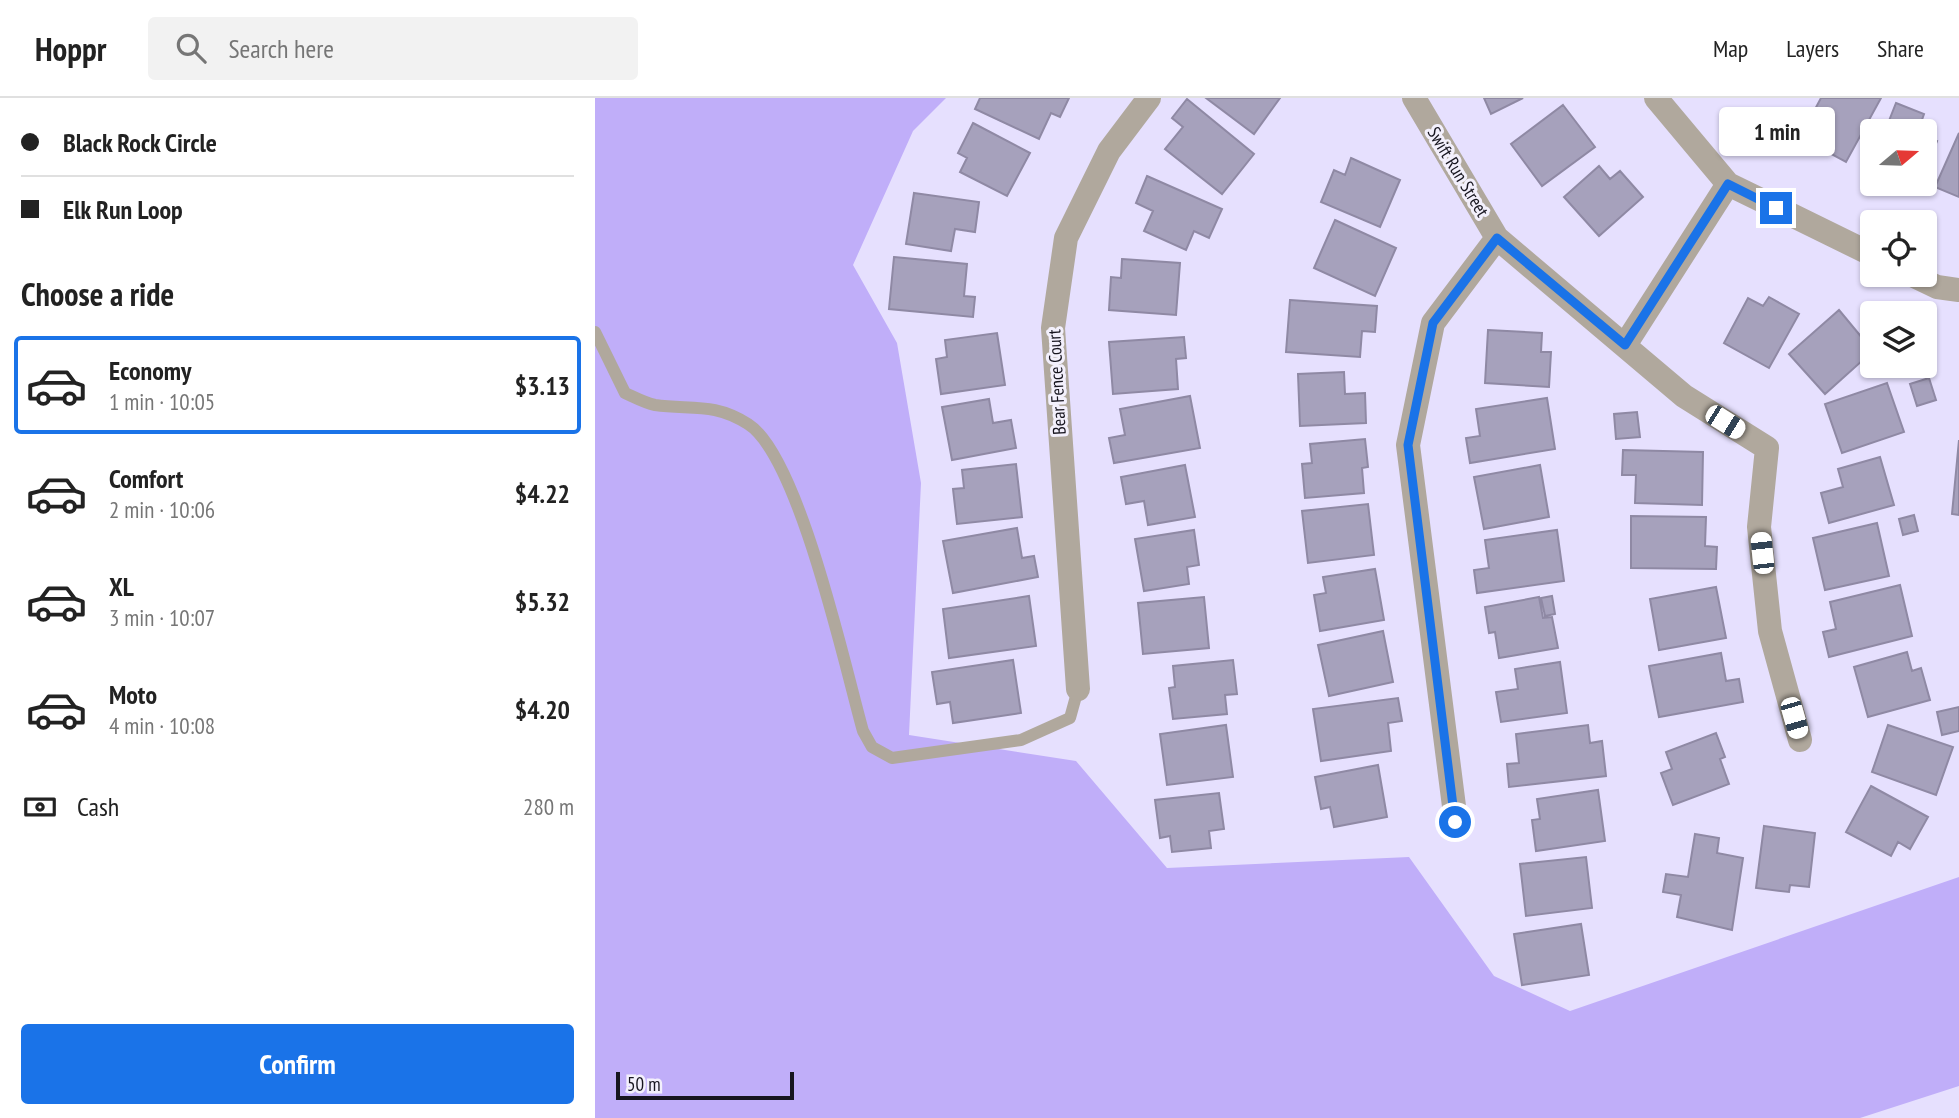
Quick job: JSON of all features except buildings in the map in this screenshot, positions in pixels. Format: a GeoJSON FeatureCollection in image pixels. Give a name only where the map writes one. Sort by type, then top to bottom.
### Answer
{"type":"FeatureCollection","features":[{"type":"Feature","properties":{"kind":"street","name":"Bear Fence Court"},"geometry":{"type":"LineString","coordinates":[[1078,689],[1053,328],[1066,238],[1109,151],[1149,98]]}},
{"type":"Feature","properties":{"kind":"street","name":"Swift Run Street"},"geometry":{"type":"LineString","coordinates":[[1414,98],[1497,238],[1684,396],[1767,448],[1759,527],[1770,631],[1800,740]]}},
{"type":"Feature","properties":{"kind":"street"},"geometry":{"type":"LineString","coordinates":[[1656,98],[1728,184],[1860,249]]}},
{"type":"Feature","properties":{"kind":"street"},"geometry":{"type":"LineString","coordinates":[[1625,345],[1728,184]]}},
{"type":"Feature","properties":{"kind":"street"},"geometry":{"type":"LineString","coordinates":[[1455,822],[1408,445],[1433,323],[1497,238]]}},
{"type":"Feature","properties":{"kind":"street"},"geometry":{"type":"LineString","coordinates":[[1937,287],[1959,290]]}},
{"type":"Feature","properties":{"kind":"lane"},"geometry":{"type":"LineString","coordinates":[[595,332],[625,393],[653,405],[698,405],[727,414],[750,425],[772,451],[795,495],[863,731],[872,747],[892,758],[1021,740],[1070,718],[1078,689]]}},
{"type":"Feature","properties":{"kind":"shaded area"},"geometry":{"type":"Polygon","coordinates":[[[595,98],[946,98],[913,131],[853,265],[897,343],[921,483],[909,735],[1076,761],[1167,868],[1409,857],[1494,976],[1570,1011],[1959,877],[1959,1086],[1860,1118],[595,1118],[595,98]]]}},
{"type":"Feature","properties":{"kind":"route"},"geometry":{"type":"LineString","coordinates":[[1455,822],[1408,445],[1433,323],[1497,238],[1625,345],[1728,184],[1776,208]]}}]}
